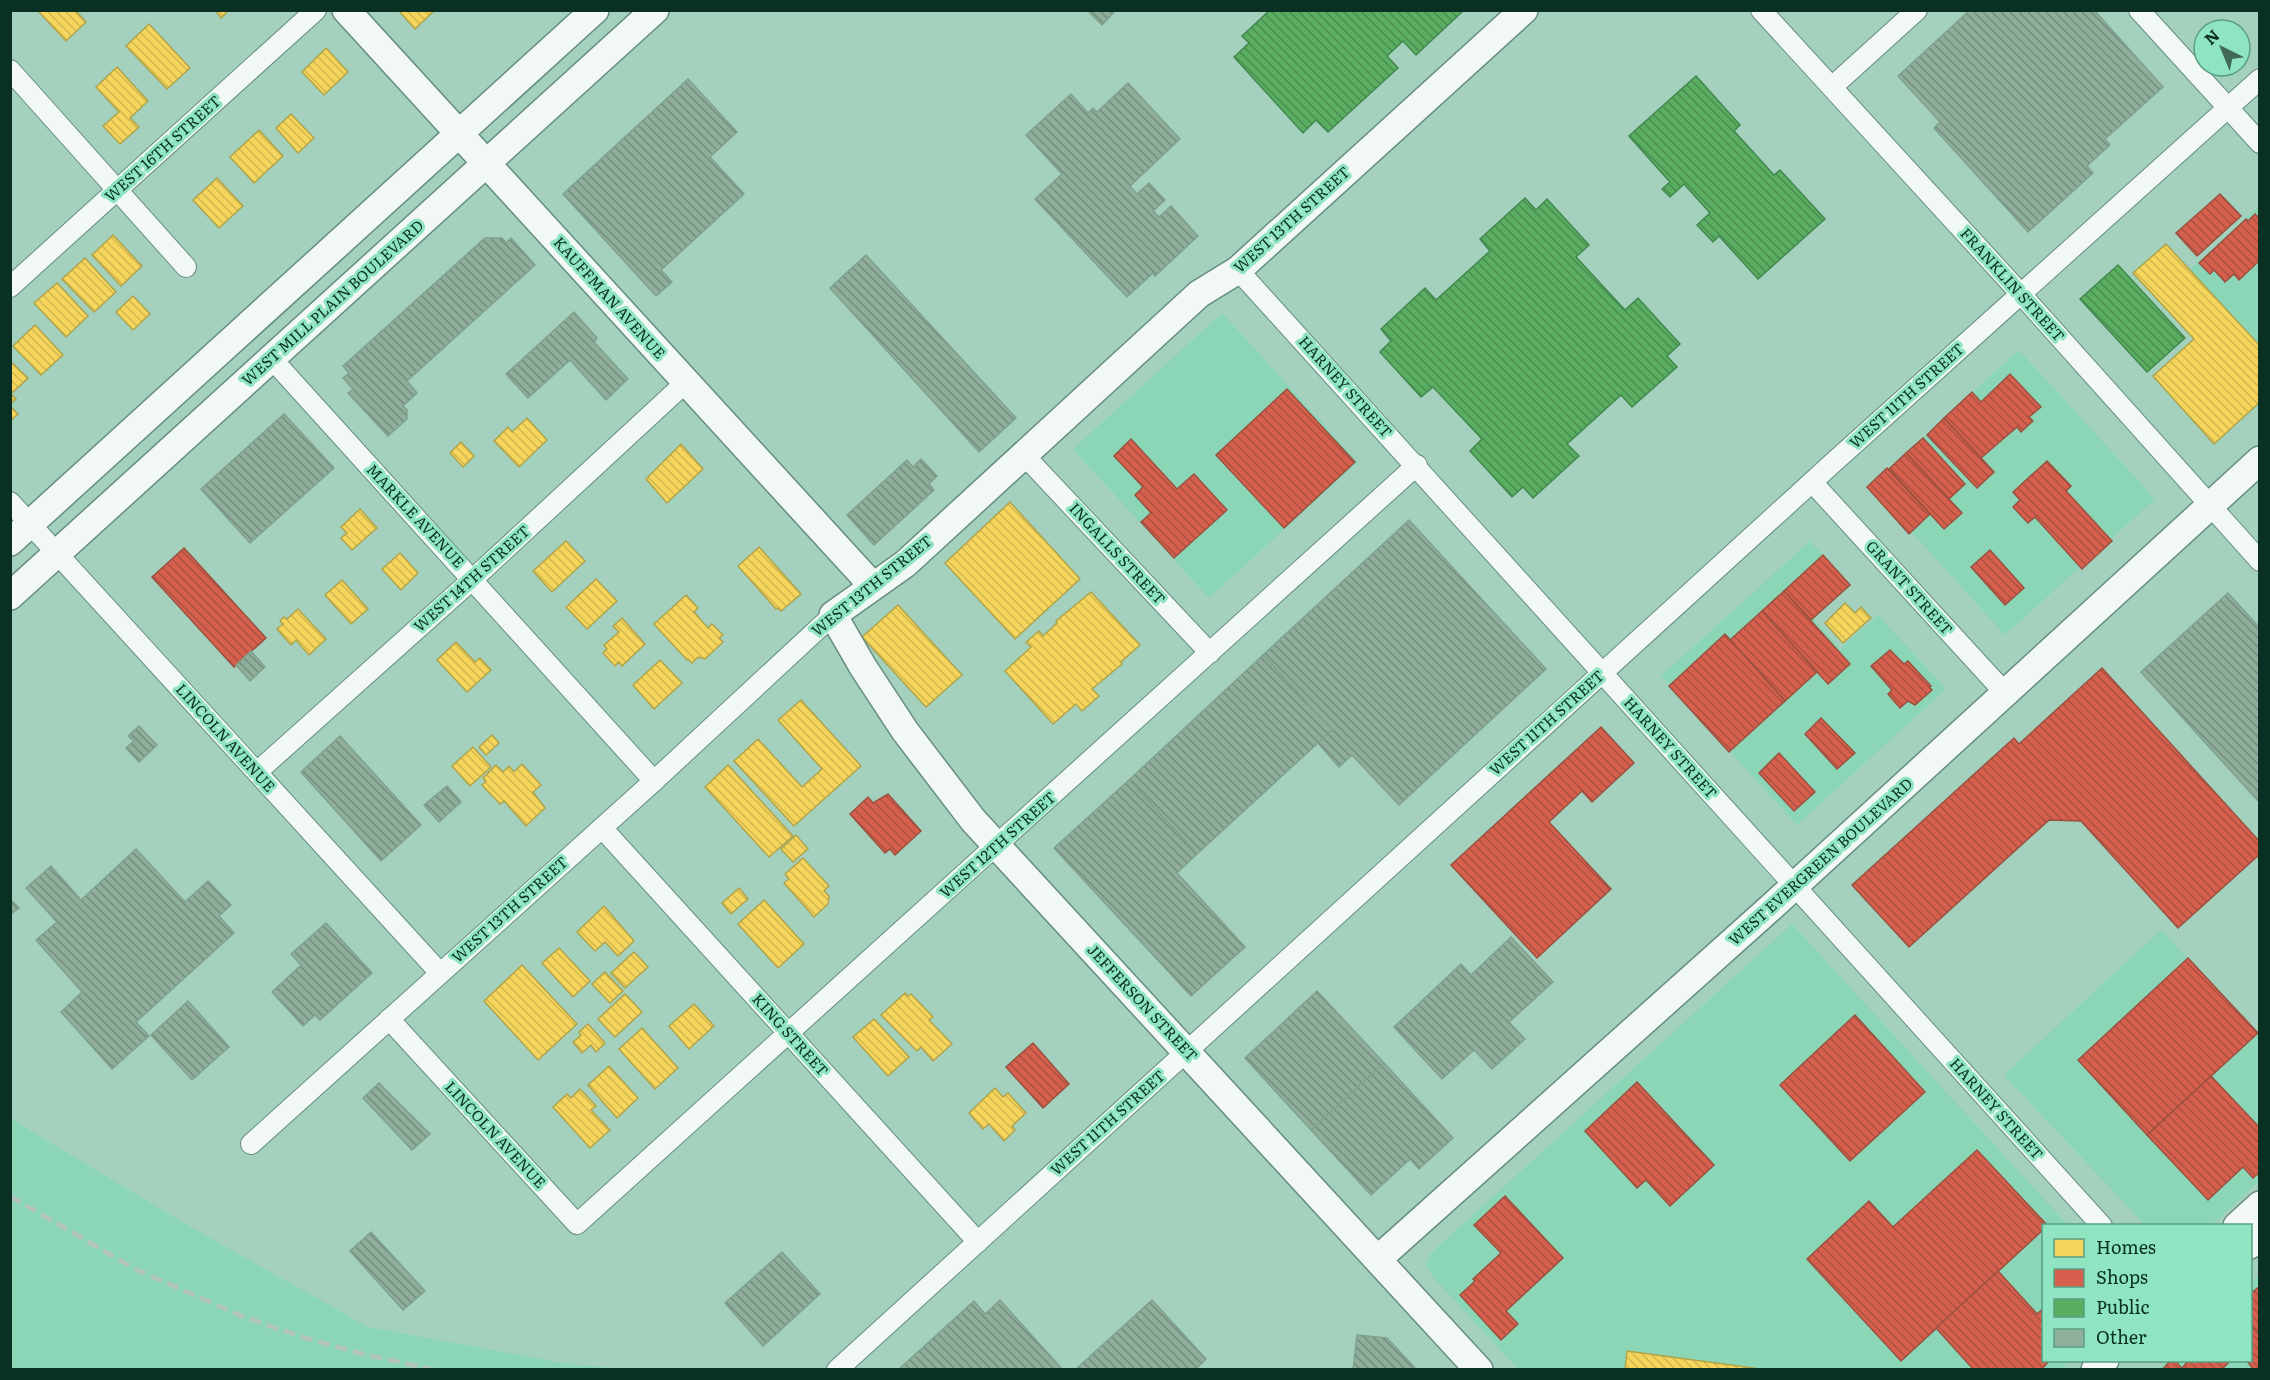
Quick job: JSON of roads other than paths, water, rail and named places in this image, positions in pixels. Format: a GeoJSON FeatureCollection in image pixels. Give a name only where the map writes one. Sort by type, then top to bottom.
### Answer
{"type":"FeatureCollection","features":[{"type":"Feature","properties":{"kind":"street","name":"WEST 16TH STREET"},"geometry":{"type":"LineString","coordinates":[[10,287],[316,10]]}},
{"type":"Feature","properties":{"kind":"street","name":"KAUFFMAN AVENUE"},"geometry":{"type":"LineString","coordinates":[[346,10],[872,585]]}},
{"type":"Feature","properties":{"kind":"street"},"geometry":{"type":"LineString","coordinates":[[10,542],[595,10]]}},
{"type":"Feature","properties":{"kind":"street","name":"WEST MILL PLAIN BOULEVARD"},"geometry":{"type":"LineString","coordinates":[[10,596],[655,10]]}},
{"type":"Feature","properties":{"kind":"street","name":"WEST 13TH STREET"},"geometry":{"type":"LineString","coordinates":[[251,1144],[654,781],[833,615],[872,585],[905,564],[1199,294],[1238,270],[1524,10]]}},
{"type":"Feature","properties":{"kind":"street","name":"FRANKLIN STREET"},"geometry":{"type":"LineString","coordinates":[[1761,10],[2020,293],[2259,561]]}},
{"type":"Feature","properties":{"kind":"street"},"geometry":{"type":"LineString","coordinates":[[1832,87],[1917,10]]}},
{"type":"Feature","properties":{"kind":"street"},"geometry":{"type":"LineString","coordinates":[[2139,10],[2259,143]]}},
{"type":"Feature","properties":{"kind":"street"},"geometry":{"type":"LineString","coordinates":[[10,70],[186,267]]}},
{"type":"Feature","properties":{"kind":"street","name":"WEST 11TH STREET"},"geometry":{"type":"LineString","coordinates":[[837,1370],[2020,293],[2259,79]]}},
{"type":"Feature","properties":{"kind":"street","name":"HARNEY STREET"},"geometry":{"type":"LineString","coordinates":[[1238,270],[1417,465],[2100,1224]]}},
{"type":"Feature","properties":{"kind":"street","name":"MARKLE AVENUE"},"geometry":{"type":"LineString","coordinates":[[272,360],[654,781]]}},
{"type":"Feature","properties":{"kind":"street","name":"WEST 14TH STREET"},"geometry":{"type":"LineString","coordinates":[[257,772],[473,579],[685,383]]}},
{"type":"Feature","properties":{"kind":"street","name":"INGALLS STREET"},"geometry":{"type":"LineString","coordinates":[[1024,455],[1210,653]]}},
{"type":"Feature","properties":{"kind":"street","name":"WEST EVERGREEN BOULEVARD"},"geometry":{"type":"LineString","coordinates":[[1378,1259],[2006,694],[2259,460]]}},
{"type":"Feature","properties":{"kind":"street","name":"WEST 12TH STREET"},"geometry":{"type":"LineString","coordinates":[[577,1224],[1417,465]]}},
{"type":"Feature","properties":{"kind":"street","name":"GRANT STREET"},"geometry":{"type":"LineString","coordinates":[[1812,482],[2006,694]]}},
{"type":"Feature","properties":{"kind":"street","name":"LINCOLN AVENUE"},"geometry":{"type":"LineString","coordinates":[[10,502],[440,973]]}},
{"type":"Feature","properties":{"kind":"street","name":"JEFFERSON STREET"},"geometry":{"type":"LineString","coordinates":[[833,615],[863,667],[905,731],[973,820],[1479,1370]]}},
{"type":"Feature","properties":{"kind":"street","name":"KING STREET"},"geometry":{"type":"LineString","coordinates":[[602,828],[978,1242]]}},
{"type":"Feature","properties":{"kind":"street","name":"LINCOLN AVENUE"},"geometry":{"type":"LineString","coordinates":[[389,1019],[577,1224]]}},
{"type":"Feature","properties":{"kind":"street"},"geometry":{"type":"LineString","coordinates":[[2239,1224],[2259,1205]]}},
{"type":"Feature","properties":{"kind":"railway"},"geometry":{"type":"LineString","coordinates":[[10,1196],[135,1269],[244,1317],[302,1337],[363,1354],[435,1370]]}}]}
